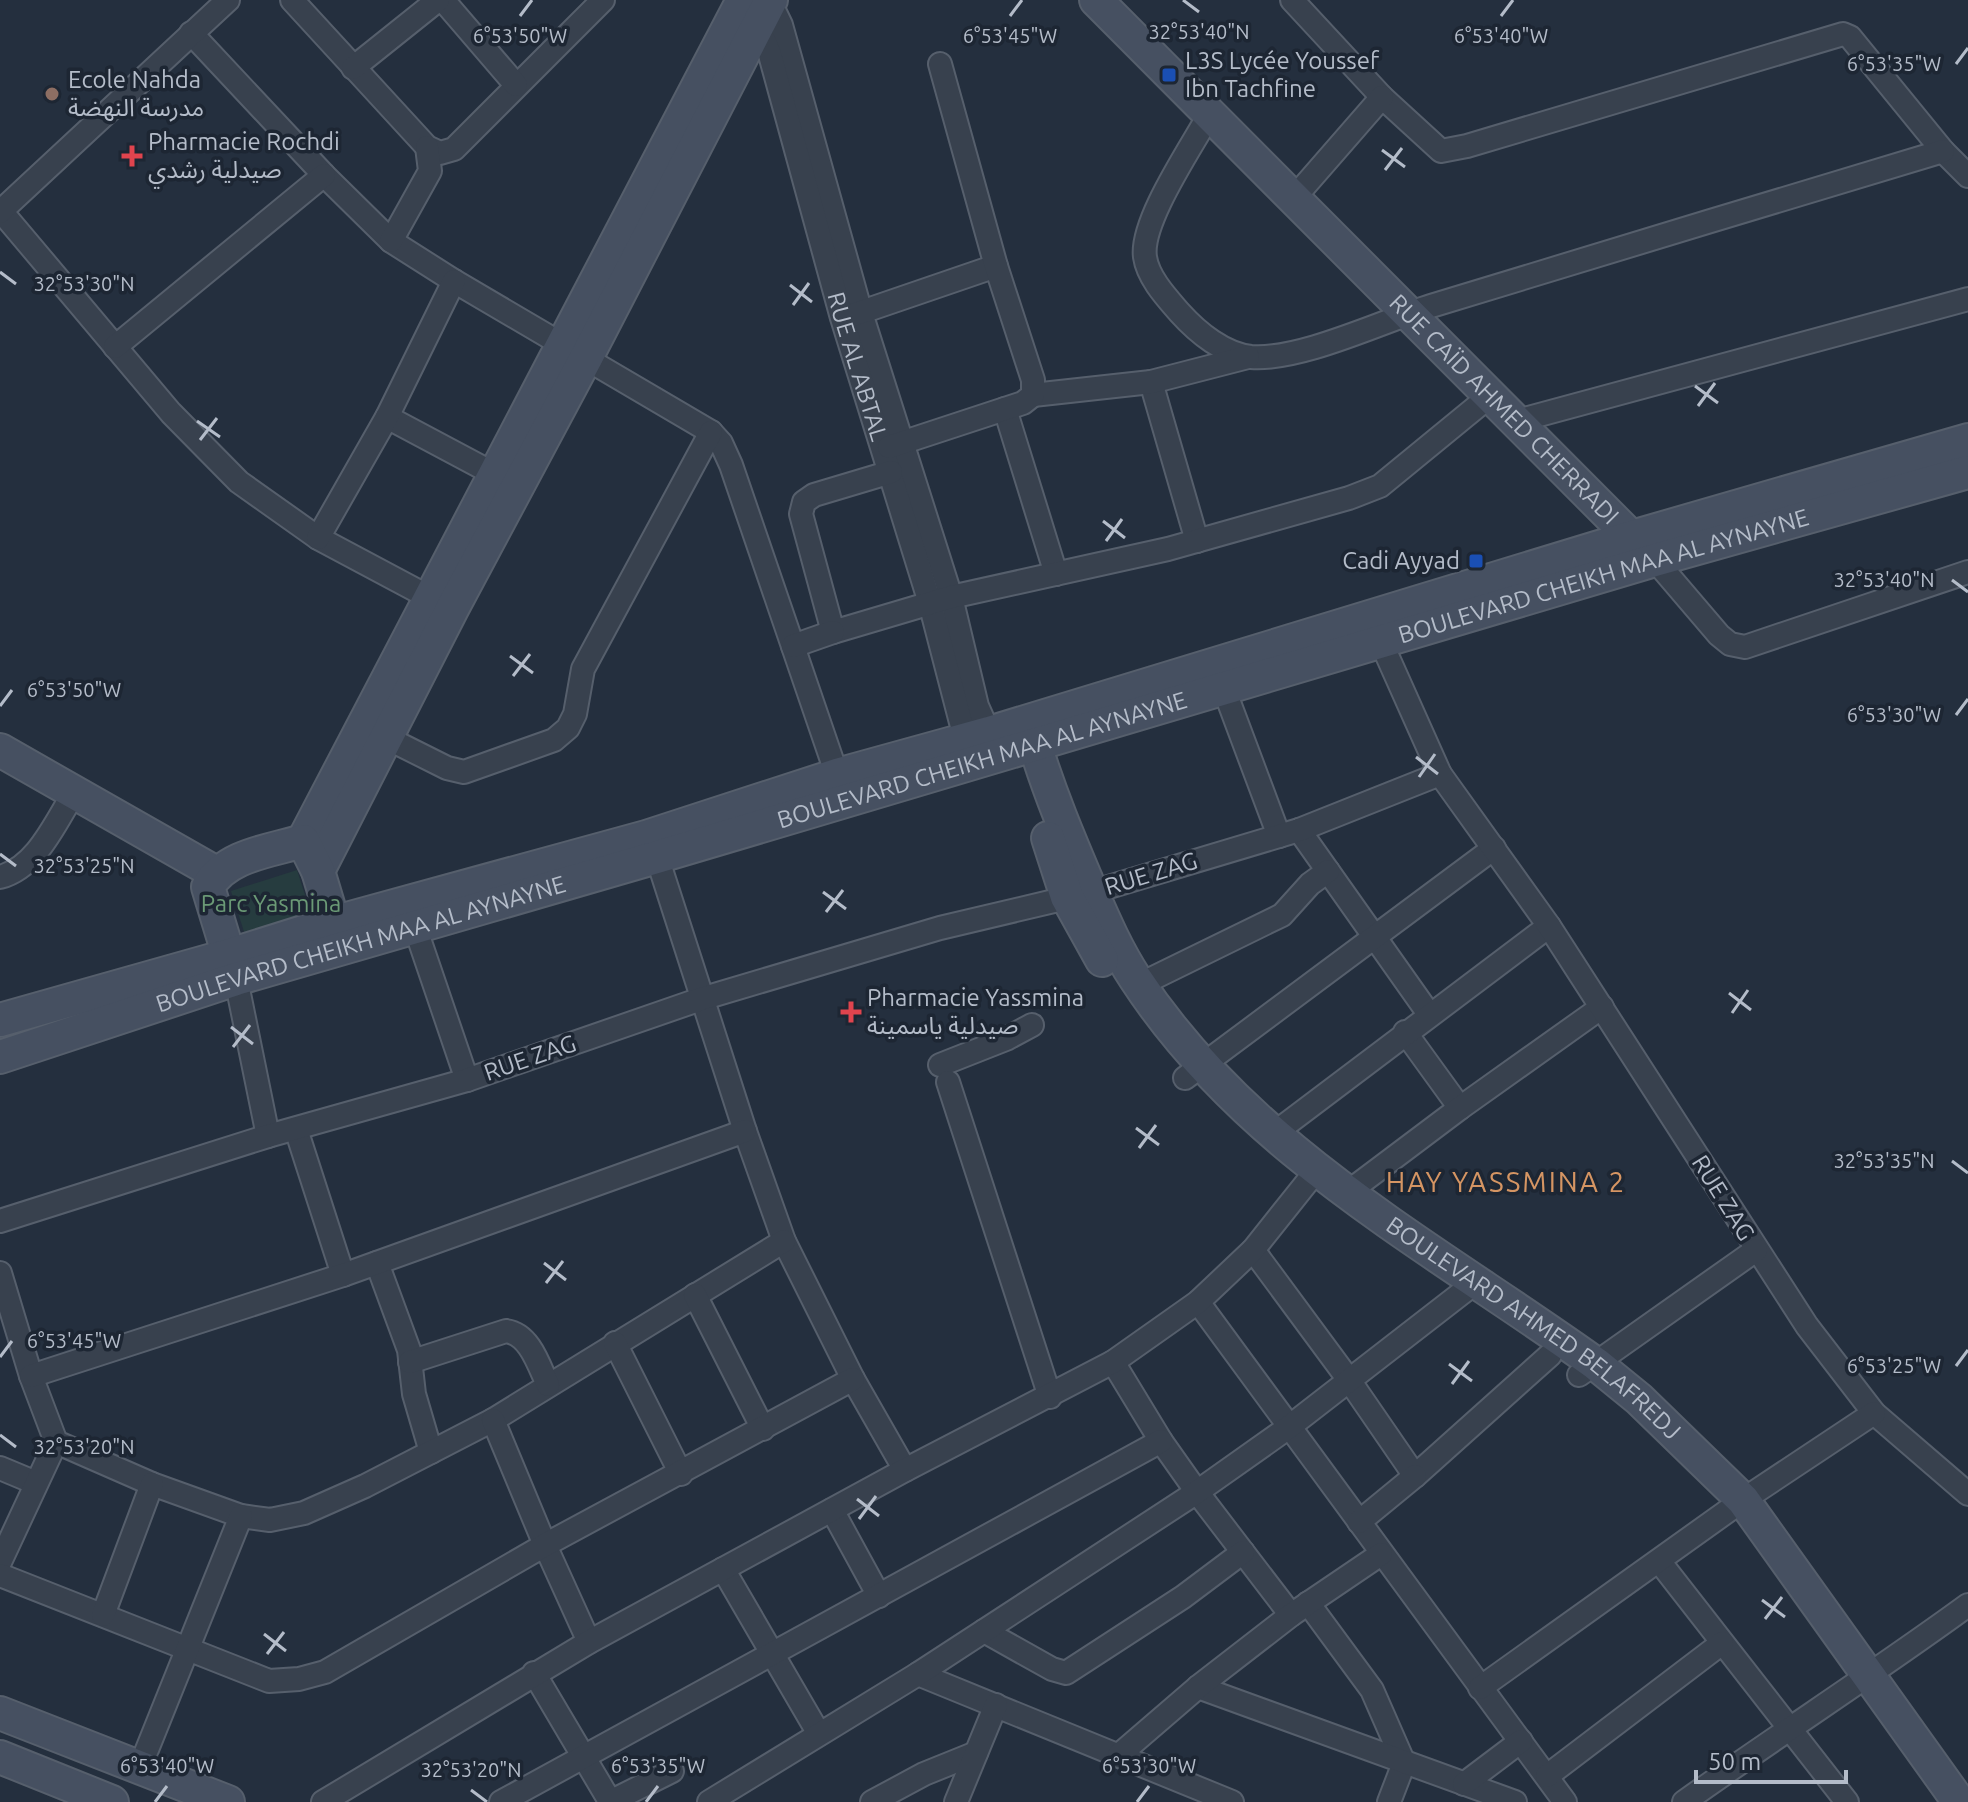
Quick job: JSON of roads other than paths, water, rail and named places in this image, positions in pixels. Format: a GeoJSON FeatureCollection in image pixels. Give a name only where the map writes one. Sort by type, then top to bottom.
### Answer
{"type":"FeatureCollection","features":[{"type":"Feature","properties":{"kind":"street"},"geometry":{"type":"LineString","coordinates":[[228,0],[0,212],[171,413],[239,482],[318,538],[440,604]]}},
{"type":"Feature","properties":{"kind":"street"},"geometry":{"type":"LineString","coordinates":[[292,0],[427,147],[440,153],[454,149],[603,0]]}},
{"type":"Feature","properties":{"kind":"street"},"geometry":{"type":"LineString","coordinates":[[353,68],[441,0],[516,85]]}},
{"type":"Feature","properties":{"kind":"street","name":"RUE CAÏD AHMED CHERRADI"},"geometry":{"type":"LineString","coordinates":[[1096,0],[1655,560],[1730,644],[1745,647],[1968,572]]}},
{"type":"Feature","properties":{"kind":"street"},"geometry":{"type":"LineString","coordinates":[[1292,0],[1382,97],[1436,148],[1449,150],[1843,34],[1853,40],[1943,151],[1968,176]]}},
{"type":"Feature","properties":{"kind":"street"},"geometry":{"type":"LineString","coordinates":[[318,871],[374,732],[757,4]]}},
{"type":"Feature","properties":{"kind":"street","name":"RUE AL ABTAL"},"geometry":{"type":"LineString","coordinates":[[757,4],[851,316],[977,706],[977,735]]}},
{"type":"Feature","properties":{"kind":"street"},"geometry":{"type":"LineString","coordinates":[[191,33],[324,175],[391,241],[711,432],[721,443],[837,775]]}},
{"type":"Feature","properties":{"kind":"street"},"geometry":{"type":"LineString","coordinates":[[940,64],[996,266],[1033,380],[1033,395]]}},
{"type":"Feature","properties":{"kind":"street"},"geometry":{"type":"LineString","coordinates":[[1294,198],[1382,97]]}},
{"type":"Feature","properties":{"kind":"street"},"geometry":{"type":"LineString","coordinates":[[1209,115],[1152,220],[1145,245],[1145,260],[1153,277],[1186,320],[1224,349],[1249,356]]}},
{"type":"Feature","properties":{"kind":"street"},"geometry":{"type":"LineString","coordinates":[[391,241],[430,171],[427,147]]}},
{"type":"Feature","properties":{"kind":"street"},"geometry":{"type":"LineString","coordinates":[[893,446],[1023,403],[1033,395],[1151,382],[1249,356],[1277,356],[1310,348],[1409,313],[1943,151]]}},
{"type":"Feature","properties":{"kind":"street"},"geometry":{"type":"LineString","coordinates":[[115,347],[324,175]]}},
{"type":"Feature","properties":{"kind":"street"},"geometry":{"type":"LineString","coordinates":[[851,316],[996,266]]}},
{"type":"Feature","properties":{"kind":"street"},"geometry":{"type":"LineString","coordinates":[[318,538],[387,417],[454,281]]}},
{"type":"Feature","properties":{"kind":"street"},"geometry":{"type":"LineString","coordinates":[[1517,421],[1968,299]]}},
{"type":"Feature","properties":{"kind":"street"},"geometry":{"type":"LineString","coordinates":[[440,604],[496,475],[574,352]]}},
{"type":"Feature","properties":{"kind":"street"},"geometry":{"type":"LineString","coordinates":[[1151,382],[1197,541]]}},
{"type":"Feature","properties":{"kind":"street"},"geometry":{"type":"LineString","coordinates":[[793,646],[941,600],[1197,541],[1349,498],[1380,486],[1491,395]]}},
{"type":"Feature","properties":{"kind":"street"},"geometry":{"type":"LineString","coordinates":[[1005,409],[1056,574]]}},
{"type":"Feature","properties":{"kind":"street"},"geometry":{"type":"LineString","coordinates":[[387,417],[496,475]]}},
{"type":"Feature","properties":{"kind":"street"},"geometry":{"type":"LineString","coordinates":[[374,732],[447,768],[464,772],[554,740],[568,728],[575,714],[583,669],[711,432]]}},
{"type":"Feature","properties":{"kind":"street","name":"BOULEVARD CHEIKH MAA AL AYNAYNE"},"geometry":{"type":"LineString","coordinates":[[0,1057],[233,967],[837,775],[1632,537],[1968,440]]}},
{"type":"Feature","properties":{"kind":"street","name":"RUE AL ABTAL"},"geometry":{"type":"LineString","coordinates":[[893,446],[891,472],[941,600]]}},
{"type":"Feature","properties":{"kind":"street"},"geometry":{"type":"LineString","coordinates":[[833,632],[801,514],[804,502],[814,495],[891,472]]}},
{"type":"Feature","properties":{"kind":"street","name":"BOULEVARD CHEIKH MAA AL AYNAYNE"},"geometry":{"type":"LineString","coordinates":[[337,935],[415,927],[1027,756],[1224,689],[1655,560],[1968,472]]}},
{"type":"Feature","properties":{"kind":"street"},"geometry":{"type":"LineString","coordinates":[[1381,642],[1440,774]]}},
{"type":"Feature","properties":{"kind":"street"},"geometry":{"type":"LineString","coordinates":[[1224,689],[1289,833],[1328,871],[1429,1014]]}},
{"type":"Feature","properties":{"kind":"street"},"geometry":{"type":"LineString","coordinates":[[212,887],[228,864],[303,841],[374,732]]}},
{"type":"Feature","properties":{"kind":"street"},"geometry":{"type":"LineString","coordinates":[[0,750],[70,799],[212,887],[233,967],[268,1136]]}},
{"type":"Feature","properties":{"kind":"street","name":"BOULEVARD AHMED BELAFREDJ"},"geometry":{"type":"LineString","coordinates":[[1027,756],[1080,894],[1100,957],[1162,1048],[1272,1135],[1311,1178],[1347,1193],[1550,1355],[1588,1370]]}},
{"type":"Feature","properties":{"kind":"street"},"geometry":{"type":"LineString","coordinates":[[0,770],[70,799]]}},
{"type":"Feature","properties":{"kind":"street","name":"RUE ZAG"},"geometry":{"type":"LineString","coordinates":[[0,1221],[268,1136],[467,1080],[701,999],[940,928],[1080,894],[1289,833],[1440,774],[1549,926],[1807,1326],[1874,1413],[1968,1494]]}},
{"type":"Feature","properties":{"kind":"street"},"geometry":{"type":"LineString","coordinates":[[0,877],[26,864],[70,799]]}},
{"type":"Feature","properties":{"kind":"street"},"geometry":{"type":"LineString","coordinates":[[303,841],[318,871],[337,935]]}},
{"type":"Feature","properties":{"kind":"street"},"geometry":{"type":"LineString","coordinates":[[1194,1072],[1494,848]]}},
{"type":"Feature","properties":{"kind":"street"},"geometry":{"type":"LineString","coordinates":[[657,857],[701,999],[784,1241],[853,1379],[905,1470]]}},
{"type":"Feature","properties":{"kind":"street"},"geometry":{"type":"LineString","coordinates":[[1139,985],[1282,915],[1310,884],[1328,871]]}},
{"type":"Feature","properties":{"kind":"street","name":"BOULEVARD AHMED BELAFREDJ"},"geometry":{"type":"LineString","coordinates":[[1080,894],[1194,1072],[1311,1178],[1588,1370],[1621,1408],[1736,1506],[1767,1557],[1959,1802]]}},
{"type":"Feature","properties":{"kind":"street"},"geometry":{"type":"LineString","coordinates":[[1272,1135],[1549,926]]}},
{"type":"Feature","properties":{"kind":"street"},"geometry":{"type":"LineString","coordinates":[[415,927],[467,1080]]}},
{"type":"Feature","properties":{"kind":"street","name":"BOULEVARD CHEIKH MAA AL AYNAYNE"},"geometry":{"type":"LineString","coordinates":[[0,1020],[233,967]]}},
{"type":"Feature","properties":{"kind":"street"},"geometry":{"type":"LineString","coordinates":[[1347,1193],[1602,1007]]}},
{"type":"Feature","properties":{"kind":"street"},"geometry":{"type":"LineString","coordinates":[[1032,1025],[944,1073],[1050,1397]]}},
{"type":"Feature","properties":{"kind":"street"},"geometry":{"type":"LineString","coordinates":[[1405,1032],[1460,1108]]}},
{"type":"Feature","properties":{"kind":"street"},"geometry":{"type":"LineString","coordinates":[[296,1129],[343,1275]]}},
{"type":"Feature","properties":{"kind":"street"},"geometry":{"type":"LineString","coordinates":[[31,1376],[343,1275],[745,1131]]}},
{"type":"Feature","properties":{"kind":"street"},"geometry":{"type":"LineString","coordinates":[[323,1802],[589,1642],[905,1470],[1113,1362],[1198,1302],[1253,1250],[1311,1178]]}},
{"type":"Feature","properties":{"kind":"street"},"geometry":{"type":"LineString","coordinates":[[0,1273],[8,1332],[31,1376],[56,1442],[152,1484],[241,1516],[270,1520],[304,1513],[365,1486],[493,1420],[784,1241]]}},
{"type":"Feature","properties":{"kind":"street"},"geometry":{"type":"LineString","coordinates":[[1253,1250],[1415,1476]]}},
{"type":"Feature","properties":{"kind":"street"},"geometry":{"type":"LineString","coordinates":[[1588,1370],[1756,1250]]}},
{"type":"Feature","properties":{"kind":"street"},"geometry":{"type":"LineString","coordinates":[[377,1263],[409,1350],[414,1394],[431,1452]]}},
{"type":"Feature","properties":{"kind":"street"},"geometry":{"type":"LineString","coordinates":[[709,1802],[918,1674],[1197,1492],[1289,1427],[1468,1288]]}},
{"type":"Feature","properties":{"kind":"street"},"geometry":{"type":"LineString","coordinates":[[695,1295],[763,1429]]}},
{"type":"Feature","properties":{"kind":"street"},"geometry":{"type":"LineString","coordinates":[[1198,1302],[1565,1802]]}},
{"type":"Feature","properties":{"kind":"street"},"geometry":{"type":"LineString","coordinates":[[410,1362],[506,1331],[513,1332],[534,1354],[548,1385]]}},
{"type":"Feature","properties":{"kind":"street"},"geometry":{"type":"LineString","coordinates":[[615,1343],[681,1474]]}},
{"type":"Feature","properties":{"kind":"street"},"geometry":{"type":"LineString","coordinates":[[1359,1522],[1550,1355]]}},
{"type":"Feature","properties":{"kind":"street"},"geometry":{"type":"LineString","coordinates":[[1113,1362],[1161,1441],[1243,1552],[1300,1609],[1372,1690],[1404,1763],[1389,1802]]}},
{"type":"Feature","properties":{"kind":"street"},"geometry":{"type":"LineString","coordinates":[[0,1575],[269,1681],[299,1679],[325,1672],[545,1545],[853,1379]]}},
{"type":"Feature","properties":{"kind":"street"},"geometry":{"type":"LineString","coordinates":[[1480,1688],[1736,1506],[1874,1413]]}},
{"type":"Feature","properties":{"kind":"street"},"geometry":{"type":"LineString","coordinates":[[493,1420],[589,1642]]}},
{"type":"Feature","properties":{"kind":"street"},"geometry":{"type":"LineString","coordinates":[[501,1802],[1161,1441]]}},
{"type":"Feature","properties":{"kind":"street"},"geometry":{"type":"LineString","coordinates":[[0,1562],[56,1442]]}},
{"type":"Feature","properties":{"kind":"street"},"geometry":{"type":"LineString","coordinates":[[0,1468],[36,1483]]}},
{"type":"Feature","properties":{"kind":"street"},"geometry":{"type":"LineString","coordinates":[[103,1615],[152,1484]]}},
{"type":"Feature","properties":{"kind":"street"},"geometry":{"type":"LineString","coordinates":[[832,1510],[879,1596]]}},
{"type":"Feature","properties":{"kind":"street"},"geometry":{"type":"LineString","coordinates":[[140,1767],[241,1516]]}},
{"type":"Feature","properties":{"kind":"street"},"geometry":{"type":"LineString","coordinates":[[984,1631],[1052,1669],[1066,1673],[1183,1597],[1243,1552]]}},
{"type":"Feature","properties":{"kind":"street"},"geometry":{"type":"LineString","coordinates":[[1119,1755],[1198,1687],[1300,1609],[1381,1554]]}},
{"type":"Feature","properties":{"kind":"street"},"geometry":{"type":"LineString","coordinates":[[1659,1561],[1843,1801]]}},
{"type":"Feature","properties":{"kind":"street"},"geometry":{"type":"LineString","coordinates":[[723,1569],[819,1734]]}},
{"type":"Feature","properties":{"kind":"street"},"geometry":{"type":"LineString","coordinates":[[1684,1802],[1968,1605]]}},
{"type":"Feature","properties":{"kind":"street"},"geometry":{"type":"LineString","coordinates":[[1547,1776],[1722,1643]]}},
{"type":"Feature","properties":{"kind":"street"},"geometry":{"type":"LineString","coordinates":[[534,1673],[612,1801],[672,1771]]}},
{"type":"Feature","properties":{"kind":"street"},"geometry":{"type":"LineString","coordinates":[[918,1674],[1232,1802]]}},
{"type":"Feature","properties":{"kind":"street","name":"BOULEVARD AHMED BELAFREDJ"},"geometry":{"type":"LineString","coordinates":[[1862,1681],[1937,1802]]}},
{"type":"Feature","properties":{"kind":"street"},"geometry":{"type":"LineString","coordinates":[[1198,1687],[1515,1802]]}},
{"type":"Feature","properties":{"kind":"street"},"geometry":{"type":"LineString","coordinates":[[956,1802],[996,1705]]}},
{"type":"Feature","properties":{"kind":"street"},"geometry":{"type":"LineString","coordinates":[[0,1713],[228,1802]]}},
{"type":"Feature","properties":{"kind":"street"},"geometry":{"type":"LineString","coordinates":[[1464,1784],[1521,1741]]}},
{"type":"Feature","properties":{"kind":"street"},"geometry":{"type":"LineString","coordinates":[[872,1802],[924,1774],[976,1753]]}},
{"type":"Feature","properties":{"kind":"street"},"geometry":{"type":"LineString","coordinates":[[0,1757],[112,1802]]}},
{"type":"Feature","properties":{"kind":"place","name":"L3S Lycée Youssef Ibn Tachfine"},"geometry":{"type":"Point","coordinates":[1169,75]}},
{"type":"Feature","properties":{"kind":"place","name":"Ecole Nahda مدرسة النهضة"},"geometry":{"type":"Point","coordinates":[52,94]}},
{"type":"Feature","properties":{"kind":"place","name":"Pharmacie Rochdi صيدلية رشدي"},"geometry":{"type":"Point","coordinates":[132,156]}},
{"type":"Feature","properties":{"kind":"place","name":"Cadi Ayyad"},"geometry":{"type":"Point","coordinates":[1476,561]}},
{"type":"Feature","properties":{"kind":"place","name":"Pharmacie Yassmina صيدلية ياسمينة"},"geometry":{"type":"Point","coordinates":[851,1012]}},
{"type":"Feature","properties":{"kind":"district","name":"HAY YASSMINA 2"},"geometry":{"type":"Point","coordinates":[1506,1182]}},
{"type":"Feature","properties":{"kind":"park label","name":"Parc Yasmina"},"geometry":{"type":"Point","coordinates":[271,904]}}]}
